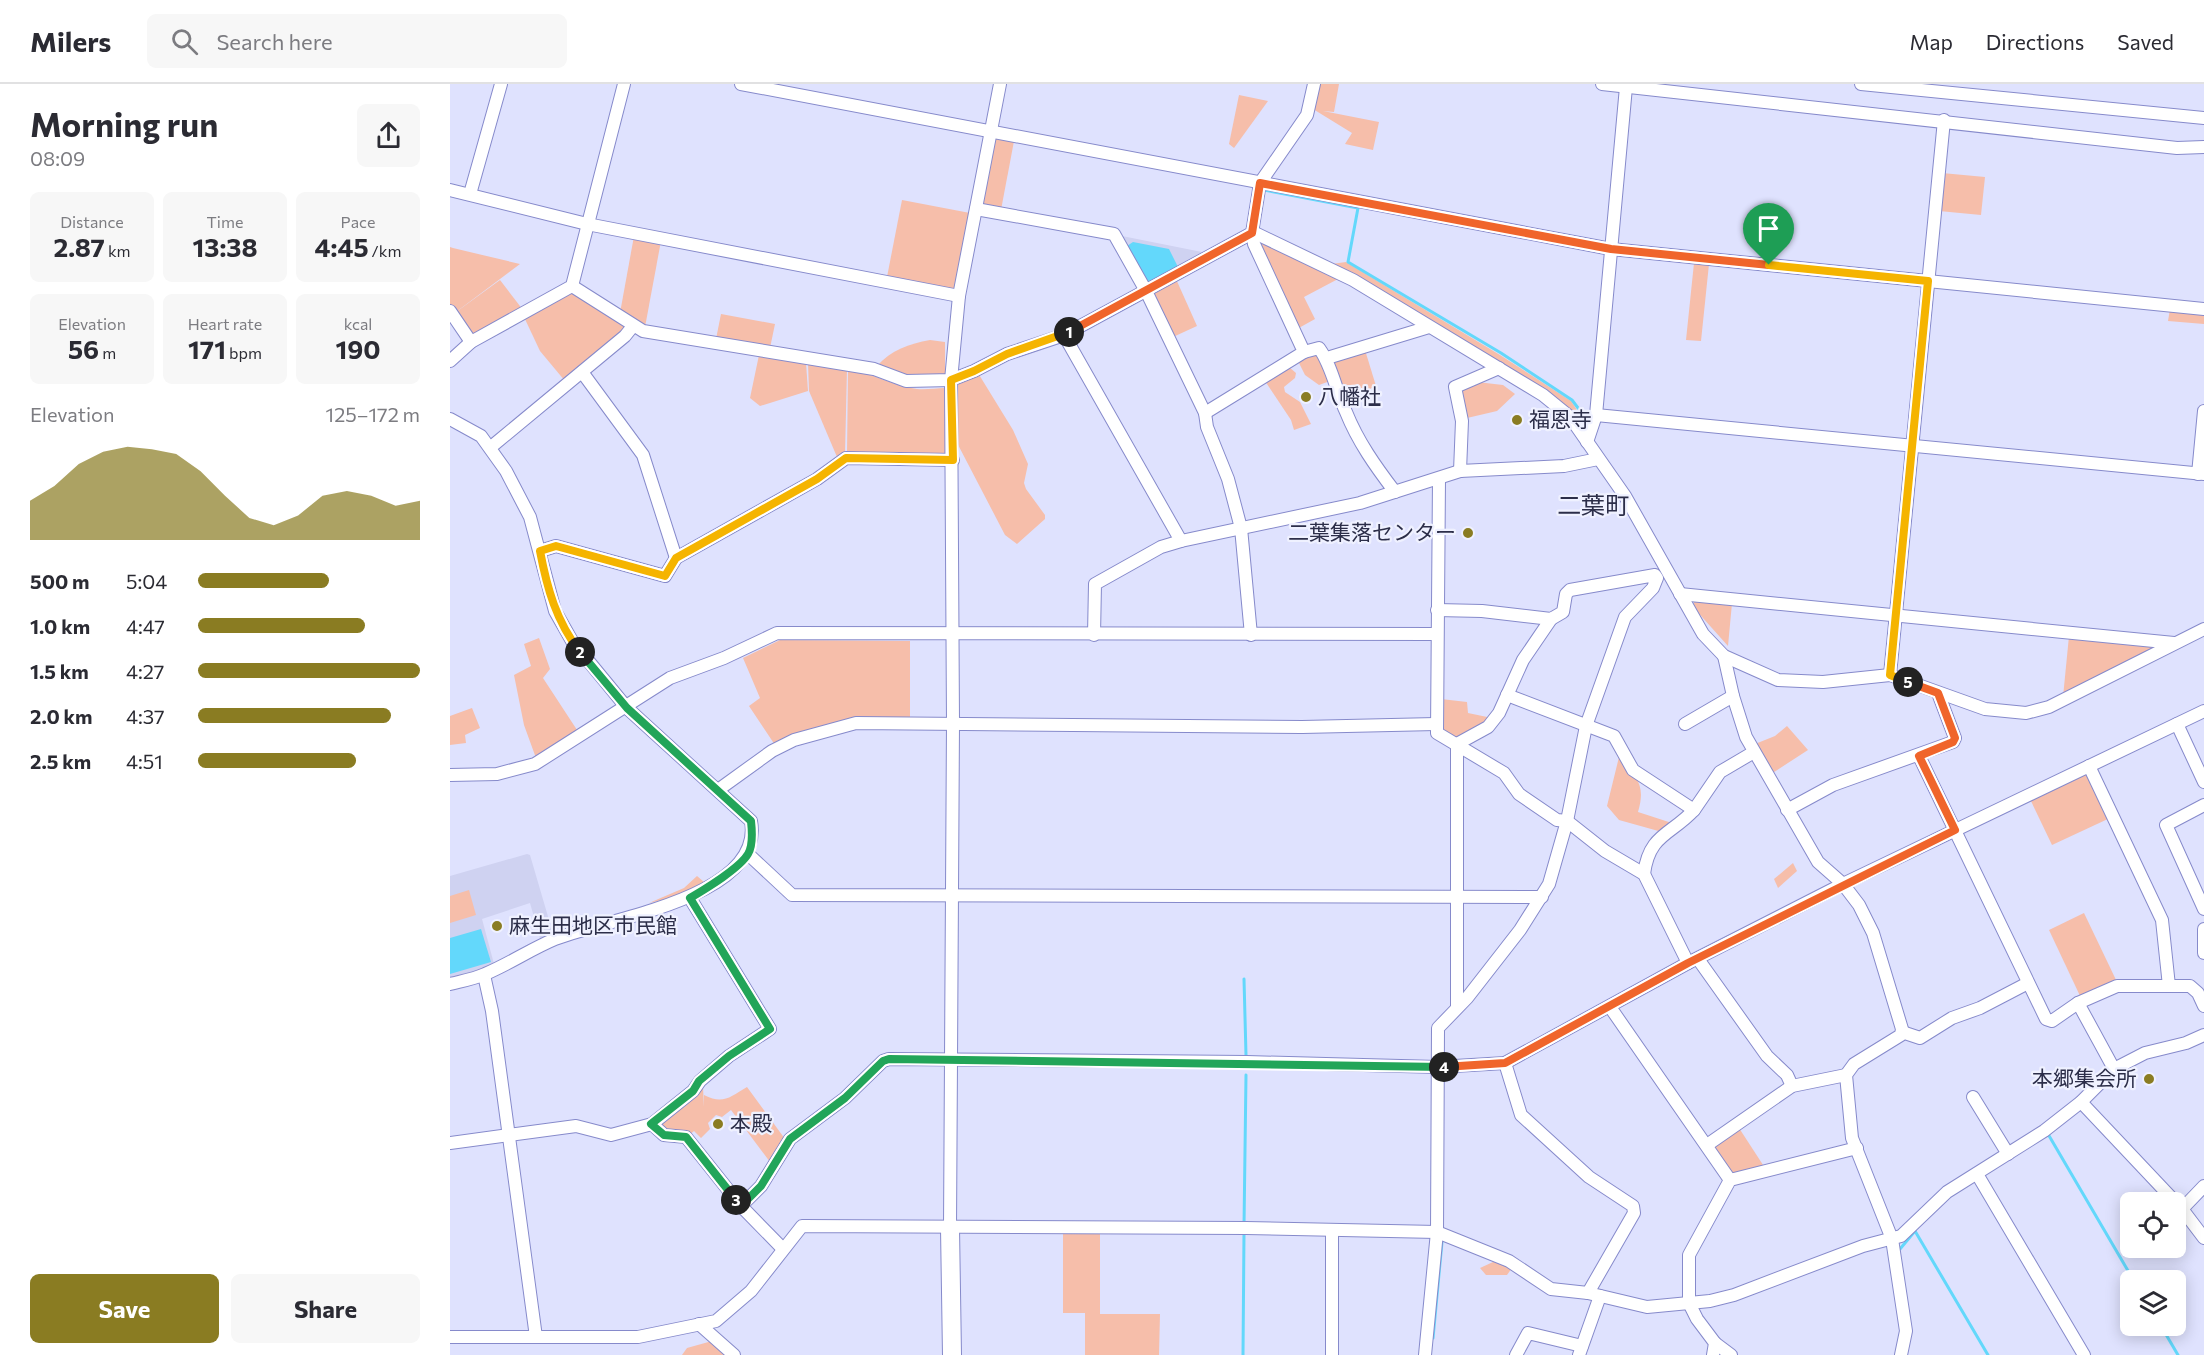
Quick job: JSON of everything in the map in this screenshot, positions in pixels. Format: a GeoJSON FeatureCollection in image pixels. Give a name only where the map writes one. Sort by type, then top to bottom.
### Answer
{"type":"FeatureCollection","features":[{"type":"Feature","properties":{"kind":"main road"},"geometry":{"type":"LineString","coordinates":[[950,1228],[952,1355]]}},
{"type":"Feature","properties":{"kind":"street"},"geometry":{"type":"LineString","coordinates":[[470,194],[501,84]]}},
{"type":"Feature","properties":{"kind":"street"},"geometry":{"type":"LineString","coordinates":[[450,361],[471,342],[572,285],[624,84]]}},
{"type":"Feature","properties":{"kind":"street"},"geometry":{"type":"LineString","coordinates":[[741,84],[1611,249],[2204,309]]}},
{"type":"Feature","properties":{"kind":"street"},"geometry":{"type":"LineString","coordinates":[[950,1228],[953,723],[951,380],[959,296],[1000,84]]}},
{"type":"Feature","properties":{"kind":"street"},"geometry":{"type":"LineString","coordinates":[[1304,352],[1254,244],[1252,233],[1260,183],[1307,115],[1314,84]]}},
{"type":"Feature","properties":{"kind":"street"},"geometry":{"type":"LineString","coordinates":[[1602,84],[1944,120],[1985,128],[2177,148],[2204,147]]}},
{"type":"Feature","properties":{"kind":"street"},"geometry":{"type":"LineString","coordinates":[[1661,84],[1690,94]]}},
{"type":"Feature","properties":{"kind":"street"},"geometry":{"type":"LineString","coordinates":[[1862,84],[2204,118]]}},
{"type":"Feature","properties":{"kind":"street"},"geometry":{"type":"LineString","coordinates":[[1587,442],[1596,415],[1626,87]]}},
{"type":"Feature","properties":{"kind":"street"},"geometry":{"type":"LineString","coordinates":[[1890,675],[1944,120]]}},
{"type":"Feature","properties":{"kind":"street"},"geometry":{"type":"LineString","coordinates":[[450,190],[587,224],[959,296]]}},
{"type":"Feature","properties":{"kind":"street"},"geometry":{"type":"LineString","coordinates":[[976,209],[1114,234],[1146,291],[1205,412],[1207,427],[1228,479],[1241,528],[1251,635]]}},
{"type":"Feature","properties":{"kind":"street"},"geometry":{"type":"LineString","coordinates":[[572,285],[643,331],[874,369],[906,381],[951,380],[1007,354],[1064,335],[1252,233]]}},
{"type":"Feature","properties":{"kind":"street"},"geometry":{"type":"LineString","coordinates":[[1252,233],[1353,280],[1543,395],[1570,417],[1625,496],[1703,634],[1724,656],[1778,680],[1822,682],[1890,675],[1985,709],[2026,713],[2049,707],[2204,629]]}},
{"type":"Feature","properties":{"kind":"street"},"geometry":{"type":"LineString","coordinates":[[450,311],[471,342]]}},
{"type":"Feature","properties":{"kind":"street"},"geometry":{"type":"LineString","coordinates":[[491,447],[582,372],[633,326]]}},
{"type":"Feature","properties":{"kind":"street"},"geometry":{"type":"LineString","coordinates":[[1327,358],[1429,327]]}},
{"type":"Feature","properties":{"kind":"street"},"geometry":{"type":"LineString","coordinates":[[1064,335],[1181,541]]}},
{"type":"Feature","properties":{"kind":"street"},"geometry":{"type":"LineString","coordinates":[[1205,412],[1304,352],[1319,348],[1327,358],[1364,449],[1395,492]]}},
{"type":"Feature","properties":{"kind":"street"},"geometry":{"type":"LineString","coordinates":[[1460,471],[1462,421],[1455,387],[1499,368]]}},
{"type":"Feature","properties":{"kind":"street"},"geometry":{"type":"LineString","coordinates":[[582,372],[643,455],[676,558]]}},
{"type":"Feature","properties":{"kind":"street"},"geometry":{"type":"LineString","coordinates":[[1596,415],[2201,474],[2204,411]]}},
{"type":"Feature","properties":{"kind":"street"},"geometry":{"type":"LineString","coordinates":[[450,419],[481,436],[491,447],[530,517],[540,551],[546,585],[560,621],[578,650],[627,708],[751,821],[752,829],[748,854],[718,880],[690,898],[555,939],[484,975],[450,984]]}},
{"type":"Feature","properties":{"kind":"street"},"geometry":{"type":"LineString","coordinates":[[540,551],[556,546],[665,576],[676,558],[817,479],[846,458],[953,460]]}},
{"type":"Feature","properties":{"kind":"street"},"geometry":{"type":"LineString","coordinates":[[1094,635],[1095,584],[1161,547],[1360,503],[1460,471],[1564,466],[1598,459]]}},
{"type":"Feature","properties":{"kind":"street"},"geometry":{"type":"LineString","coordinates":[[1439,479],[1437,733],[1504,773],[1519,794],[1557,820],[1567,821],[1605,851],[1644,874],[1693,961],[1767,1056],[1786,1075],[1792,1086]]}},
{"type":"Feature","properties":{"kind":"street"},"geometry":{"type":"LineString","coordinates":[[1425,1355],[1437,1232],[1438,1028],[1520,930],[1542,897],[1555,871],[1586,726],[1625,617],[1653,588],[1657,578],[1655,575],[1570,590],[1566,594],[1563,612],[1551,619],[1523,660],[1507,695],[1488,727],[1457,744]]}},
{"type":"Feature","properties":{"kind":"street"},"geometry":{"type":"LineString","coordinates":[[1680,594],[2176,643]]}},
{"type":"Feature","properties":{"kind":"street"},"geometry":{"type":"LineString","coordinates":[[1437,610],[1482,611],[1551,619]]}},
{"type":"Feature","properties":{"kind":"street"},"geometry":{"type":"LineString","coordinates":[[450,775],[497,774],[535,764],[685,671],[724,658],[777,633],[1437,634]]}},
{"type":"Feature","properties":{"kind":"street"},"geometry":{"type":"LineString","coordinates":[[1724,656],[1733,696],[1746,737],[1754,752],[1818,862],[1843,884],[1859,905],[1872,933],[1902,1032]]}},
{"type":"Feature","properties":{"kind":"street"},"geometry":{"type":"LineString","coordinates":[[1787,810],[1833,785],[1953,742],[1955,738],[1938,693]]}},
{"type":"Feature","properties":{"kind":"street"},"geometry":{"type":"LineString","coordinates":[[1507,695],[1614,736],[1633,770],[1694,810]]}},
{"type":"Feature","properties":{"kind":"street"},"geometry":{"type":"LineString","coordinates":[[1685,724],[1733,696]]}},
{"type":"Feature","properties":{"kind":"street"},"geometry":{"type":"LineString","coordinates":[[741,1206],[761,1186],[790,1139],[845,1098],[883,1061],[1247,1062],[1438,1067],[1505,1063],[1693,961],[1843,884],[2204,711]]}},
{"type":"Feature","properties":{"kind":"street"},"geometry":{"type":"LineString","coordinates":[[718,790],[772,751],[794,740],[856,723],[1290,727],[1436,724]]}},
{"type":"Feature","properties":{"kind":"street"},"geometry":{"type":"LineString","coordinates":[[2177,724],[2204,782]]}},
{"type":"Feature","properties":{"kind":"street"},"geometry":{"type":"LineString","coordinates":[[1457,744],[1457,1007]]}},
{"type":"Feature","properties":{"kind":"street"},"geometry":{"type":"LineString","coordinates":[[1644,874],[1646,856],[1651,846],[1694,810],[1720,772],[1754,752]]}},
{"type":"Feature","properties":{"kind":"street"},"geometry":{"type":"LineString","coordinates":[[1919,756],[2046,1019],[2056,1018],[2078,1004],[2117,986],[2194,988],[2204,1006]]}},
{"type":"Feature","properties":{"kind":"street"},"geometry":{"type":"LineString","coordinates":[[2089,766],[2162,920],[2169,986]]}},
{"type":"Feature","properties":{"kind":"street"},"geometry":{"type":"LineString","coordinates":[[2204,806],[2166,825],[2204,909]]}},
{"type":"Feature","properties":{"kind":"street"},"geometry":{"type":"LineString","coordinates":[[748,854],[792,895],[1542,897]]}},
{"type":"Feature","properties":{"kind":"street"},"geometry":{"type":"LineString","coordinates":[[450,1143],[576,1126],[611,1135],[651,1124],[693,1091],[699,1081],[729,1056],[770,1029],[690,898]]}},
{"type":"Feature","properties":{"kind":"street"},"geometry":{"type":"LineString","coordinates":[[2204,928],[2204,953]]}},
{"type":"Feature","properties":{"kind":"street"},"geometry":{"type":"LineString","coordinates":[[484,975],[492,1011],[536,1337]]}},
{"type":"Feature","properties":{"kind":"street"},"geometry":{"type":"LineString","coordinates":[[1902,1032],[1920,1038],[1952,1018],[1980,1008],[2028,983]]}},
{"type":"Feature","properties":{"kind":"street"},"geometry":{"type":"LineString","coordinates":[[2078,1004],[2114,1069]]}},
{"type":"Feature","properties":{"kind":"street"},"geometry":{"type":"LineString","coordinates":[[1610,1006],[1730,1180]]}},
{"type":"Feature","properties":{"kind":"street"},"geometry":{"type":"LineString","coordinates":[[1901,1355],[1906,1331],[1892,1239],[1849,1125],[1846,1075],[1854,1064],[1902,1032]]}},
{"type":"Feature","properties":{"kind":"street"},"geometry":{"type":"LineString","coordinates":[[450,1337],[638,1337],[716,1321],[751,1291],[802,1226],[1437,1232],[1509,1261],[1551,1289],[1588,1293],[1647,1307],[1689,1303],[1734,1295],[1863,1246],[1901,1236],[1947,1192],[2008,1154],[2081,1102],[2114,1069],[2145,1053],[2186,1043],[2204,1035]]}},
{"type":"Feature","properties":{"kind":"street"},"geometry":{"type":"LineString","coordinates":[[1505,1063],[1521,1115],[1589,1177],[1633,1206],[1634,1213],[1588,1293]]}},
{"type":"Feature","properties":{"kind":"street"},"geometry":{"type":"LineString","coordinates":[[1707,1145],[1792,1086],[1846,1075]]}},
{"type":"Feature","properties":{"kind":"street"},"geometry":{"type":"LineString","coordinates":[[1973,1097],[2008,1154]]}},
{"type":"Feature","properties":{"kind":"street"},"geometry":{"type":"LineString","coordinates":[[2081,1102],[2166,1192]]}},
{"type":"Feature","properties":{"kind":"street"},"geometry":{"type":"LineString","coordinates":[[651,1124],[664,1135],[686,1137],[741,1206],[783,1249]]}},
{"type":"Feature","properties":{"kind":"street"},"geometry":{"type":"LineString","coordinates":[[1731,1355],[1714,1349],[1689,1303],[1689,1255],[1730,1180],[1857,1148]]}},
{"type":"Feature","properties":{"kind":"street"},"geometry":{"type":"LineString","coordinates":[[1977,1174],[2084,1355]]}},
{"type":"Feature","properties":{"kind":"street"},"geometry":{"type":"LineString","coordinates":[[2186,1205],[2204,1186]]}},
{"type":"Feature","properties":{"kind":"street"},"geometry":{"type":"LineString","coordinates":[[2186,1214],[2204,1238]]}},
{"type":"Feature","properties":{"kind":"street"},"geometry":{"type":"LineString","coordinates":[[1332,1230],[1332,1355]]}},
{"type":"Feature","properties":{"kind":"street"},"geometry":{"type":"LineString","coordinates":[[1516,1355],[1528,1332],[1581,1351],[1600,1296]]}},
{"type":"Feature","properties":{"kind":"street"},"geometry":{"type":"LineString","coordinates":[[699,1324],[734,1355]]}},
{"type":"Feature","properties":{"kind":"shaded area"},"geometry":{"type":"Polygon","coordinates":[[[1318,84],[1339,84],[1334,112],[1323,111],[1379,122],[1373,150],[1345,144],[1352,133],[1313,109],[1318,84]]]}},
{"type":"Feature","properties":{"kind":"shaded area"},"geometry":{"type":"Polygon","coordinates":[[[1239,95],[1268,101],[1234,148],[1229,144],[1239,95]]]}},
{"type":"Feature","properties":{"kind":"shaded area"},"geometry":{"type":"Polygon","coordinates":[[[994,138],[1014,141],[1001,210],[981,206],[994,138]]]}},
{"type":"Feature","properties":{"kind":"shaded area"},"geometry":{"type":"Polygon","coordinates":[[[1942,173],[1985,177],[1981,215],[1939,211],[1942,173]]]}},
{"type":"Feature","properties":{"kind":"shaded area"},"geometry":{"type":"Polygon","coordinates":[[[902,200],[970,213],[955,290],[887,277],[902,200]]]}},
{"type":"Feature","properties":{"kind":"shaded area"},"geometry":{"type":"Polygon","coordinates":[[[634,236],[661,241],[645,327],[620,313],[634,236]]]}},
{"type":"Feature","properties":{"kind":"shaded area"},"geometry":{"type":"Polygon","coordinates":[[[1122,236],[1207,253],[1146,285],[1122,236]]]}},
{"type":"Feature","properties":{"kind":"shaded area"},"geometry":{"type":"Polygon","coordinates":[[[1261,240],[1338,279],[1304,297],[1315,319],[1297,329],[1258,245],[1261,240]]]}},
{"type":"Feature","properties":{"kind":"shaded area"},"geometry":{"type":"Polygon","coordinates":[[[450,247],[520,264],[456,312],[450,304],[450,247]]]}},
{"type":"Feature","properties":{"kind":"shaded area"},"geometry":{"type":"Polygon","coordinates":[[[1346,262],[1500,355],[1571,401],[1585,422],[1583,425],[1324,265],[1346,262]]]}},
{"type":"Feature","properties":{"kind":"shaded area"},"geometry":{"type":"Polygon","coordinates":[[[1694,263],[1709,264],[1701,341],[1686,340],[1694,263]]]}},
{"type":"Feature","properties":{"kind":"shaded area"},"geometry":{"type":"Polygon","coordinates":[[[1176,279],[1197,326],[1173,337],[1151,292],[1176,279]]]}},
{"type":"Feature","properties":{"kind":"shaded area"},"geometry":{"type":"Polygon","coordinates":[[[500,280],[523,310],[473,338],[456,312],[500,280]]]}},
{"type":"Feature","properties":{"kind":"shaded area"},"geometry":{"type":"Polygon","coordinates":[[[568,292],[575,292],[623,324],[623,332],[565,381],[540,351],[524,317],[568,292]]]}},
{"type":"Feature","properties":{"kind":"shaded area"},"geometry":{"type":"Polygon","coordinates":[[[2170,309],[2204,312],[2204,324],[2168,321],[2170,309]]]}},
{"type":"Feature","properties":{"kind":"shaded area"},"geometry":{"type":"Polygon","coordinates":[[[721,314],[775,324],[770,348],[716,339],[721,314]]]}},
{"type":"Feature","properties":{"kind":"shaded area"},"geometry":{"type":"Polygon","coordinates":[[[930,340],[945,342],[945,377],[921,380],[877,366],[901,348],[930,340]]]}},
{"type":"Feature","properties":{"kind":"shaded area"},"geometry":{"type":"Polygon","coordinates":[[[1365,350],[1376,386],[1345,401],[1331,361],[1365,350]]]}},
{"type":"Feature","properties":{"kind":"shaded area"},"geometry":{"type":"Polygon","coordinates":[[[759,355],[806,363],[808,391],[760,406],[750,398],[759,355]]]}},
{"type":"Feature","properties":{"kind":"shaded area"},"geometry":{"type":"Polygon","coordinates":[[[1319,356],[1330,381],[1319,385],[1305,375],[1298,361],[1319,356]]]}},
{"type":"Feature","properties":{"kind":"shaded area"},"geometry":{"type":"Polygon","coordinates":[[[808,363],[847,369],[845,454],[837,457],[809,391],[808,363]]]}},
{"type":"Feature","properties":{"kind":"shaded area"},"geometry":{"type":"Polygon","coordinates":[[[1289,367],[1296,373],[1295,378],[1284,387],[1285,392],[1300,402],[1311,424],[1294,430],[1291,420],[1265,381],[1289,367]]]}},
{"type":"Feature","properties":{"kind":"shaded area"},"geometry":{"type":"Polygon","coordinates":[[[848,369],[908,387],[945,388],[946,456],[847,454],[848,369]]]}},
{"type":"Feature","properties":{"kind":"shaded area"},"geometry":{"type":"Polygon","coordinates":[[[978,373],[1013,430],[1028,464],[1024,483],[1026,489],[1045,515],[1045,519],[1017,544],[1005,535],[955,439],[956,381],[978,373]]]}},
{"type":"Feature","properties":{"kind":"shaded area"},"geometry":{"type":"Polygon","coordinates":[[[1477,382],[1503,385],[1515,394],[1497,411],[1467,418],[1462,388],[1477,382]]]}},
{"type":"Feature","properties":{"kind":"shaded area"},"geometry":{"type":"Polygon","coordinates":[[[1694,599],[1732,603],[1728,646],[1694,608],[1694,599]]]}},
{"type":"Feature","properties":{"kind":"shaded area"},"geometry":{"type":"Polygon","coordinates":[[[2069,636],[2163,645],[2063,697],[2069,636]]]}},
{"type":"Feature","properties":{"kind":"shaded area"},"geometry":{"type":"Polygon","coordinates":[[[539,638],[550,669],[543,678],[579,733],[536,758],[524,725],[514,675],[531,666],[524,644],[539,638]]]}},
{"type":"Feature","properties":{"kind":"shaded area"},"geometry":{"type":"Polygon","coordinates":[[[780,640],[910,641],[910,718],[775,745],[749,706],[760,698],[743,658],[780,640]]]}},
{"type":"Feature","properties":{"kind":"shaded area"},"geometry":{"type":"Polygon","coordinates":[[[1441,699],[1467,702],[1468,713],[1492,718],[1458,739],[1443,728],[1441,699]]]}},
{"type":"Feature","properties":{"kind":"shaded area"},"geometry":{"type":"Polygon","coordinates":[[[472,708],[480,728],[465,735],[466,743],[450,745],[450,716],[472,708]]]}},
{"type":"Feature","properties":{"kind":"shaded area"},"geometry":{"type":"Polygon","coordinates":[[[1787,726],[1808,750],[1771,774],[1755,744],[1775,736],[1787,726]]]}},
{"type":"Feature","properties":{"kind":"shaded area"},"geometry":{"type":"Polygon","coordinates":[[[1619,757],[1638,782],[1641,795],[1638,812],[1675,824],[1662,832],[1619,820],[1607,806],[1619,757]]]}},
{"type":"Feature","properties":{"kind":"shaded area"},"geometry":{"type":"Polygon","coordinates":[[[2088,771],[2110,818],[2052,845],[2030,799],[2088,771]]]}},
{"type":"Feature","properties":{"kind":"shaded area"},"geometry":{"type":"Polygon","coordinates":[[[530,855],[554,937],[541,942],[530,903],[482,919],[494,964],[480,972],[450,980],[450,876],[530,855]]]}},
{"type":"Feature","properties":{"kind":"shaded area"},"geometry":{"type":"Polygon","coordinates":[[[1793,863],[1797,871],[1778,888],[1774,879],[1793,863]]]}},
{"type":"Feature","properties":{"kind":"shaded area"},"geometry":{"type":"Polygon","coordinates":[[[697,876],[704,882],[687,894],[649,903],[684,888],[697,876]]]}},
{"type":"Feature","properties":{"kind":"shaded area"},"geometry":{"type":"Polygon","coordinates":[[[469,890],[476,915],[450,923],[450,896],[469,890]]]}},
{"type":"Feature","properties":{"kind":"shaded area"},"geometry":{"type":"Polygon","coordinates":[[[2084,913],[2117,982],[2081,998],[2049,930],[2084,913]]]}},
{"type":"Feature","properties":{"kind":"shaded area"},"geometry":{"type":"Polygon","coordinates":[[[701,1085],[704,1107],[704,1095],[721,1100],[747,1087],[785,1139],[770,1162],[731,1110],[722,1117],[716,1115],[708,1123],[710,1129],[701,1138],[694,1131],[688,1136],[658,1126],[701,1085]]]}},
{"type":"Feature","properties":{"kind":"shaded area"},"geometry":{"type":"Polygon","coordinates":[[[1739,1128],[1765,1168],[1734,1176],[1714,1149],[1715,1145],[1739,1128]]]}},
{"type":"Feature","properties":{"kind":"shaded area"},"geometry":{"type":"Polygon","coordinates":[[[1063,1232],[1100,1232],[1100,1314],[1160,1314],[1159,1355],[1085,1355],[1085,1313],[1063,1313],[1063,1232]]]}},
{"type":"Feature","properties":{"kind":"shaded area"},"geometry":{"type":"Polygon","coordinates":[[[1493,1262],[1503,1263],[1512,1268],[1507,1275],[1486,1275],[1480,1268],[1493,1262]]]}},
{"type":"Feature","properties":{"kind":"shaded area"},"geometry":{"type":"Polygon","coordinates":[[[712,1341],[726,1355],[682,1355],[687,1348],[712,1341]]]}},
{"type":"Feature","properties":{"kind":"water"},"geometry":{"type":"Polygon","coordinates":[[[1133,242],[1169,249],[1178,267],[1147,283],[1127,246],[1133,242]]]}},
{"type":"Feature","properties":{"kind":"water"},"geometry":{"type":"Polygon","coordinates":[[[481,929],[491,962],[450,974],[450,938],[481,929]]]}},
{"type":"Feature","properties":{"kind":"waterway"},"geometry":{"type":"LineString","coordinates":[[1264,190],[1358,208],[1348,262],[1501,353],[1572,400],[1584,416]]}},
{"type":"Feature","properties":{"kind":"waterway"},"geometry":{"type":"LineString","coordinates":[[1244,979],[1246,1055]]}},
{"type":"Feature","properties":{"kind":"waterway"},"geometry":{"type":"LineString","coordinates":[[1244,1226],[1246,1075]]}},
{"type":"Feature","properties":{"kind":"waterway"},"geometry":{"type":"LineString","coordinates":[[2048,1134],[2128,1270]]}},
{"type":"Feature","properties":{"kind":"waterway"},"geometry":{"type":"LineString","coordinates":[[1900,1249],[1915,1231],[1988,1355]]}},
{"type":"Feature","properties":{"kind":"waterway"},"geometry":{"type":"LineString","coordinates":[[1243,1355],[1244,1233]]}},
{"type":"Feature","properties":{"kind":"waterway"},"geometry":{"type":"LineString","coordinates":[[1433,1338],[1442,1242]]}},
{"type":"Feature","properties":{"kind":"waterway"},"geometry":{"type":"LineString","coordinates":[[2167,1336],[2178,1355]]}},
{"type":"Feature","properties":{"kind":"place","name":"八幡社"},"geometry":{"type":"Point","coordinates":[1306,397]}},
{"type":"Feature","properties":{"kind":"place","name":"福恩寺"},"geometry":{"type":"Point","coordinates":[1517,420]}},
{"type":"Feature","properties":{"kind":"place","name":"二葉集落センター"},"geometry":{"type":"Point","coordinates":[1468,533]}},
{"type":"Feature","properties":{"kind":"place","name":"麻生田地区市民館"},"geometry":{"type":"Point","coordinates":[497,926]}},
{"type":"Feature","properties":{"kind":"place","name":"本郷集会所"},"geometry":{"type":"Point","coordinates":[2149,1079]}},
{"type":"Feature","properties":{"kind":"place","name":"本殿"},"geometry":{"type":"Point","coordinates":[718,1124]}},
{"type":"Feature","properties":{"kind":"district","name":"二葉町"},"geometry":{"type":"Point","coordinates":[1593,506]}},
{"type":"Feature","properties":{"kind":"route"},"geometry":{"type":"LineString","coordinates":[[1260,183],[1611,249],[1769,265],[1928,281],[1890,675],[1938,693],[1955,738],[1953,742],[1919,756],[1955,830],[1688,963],[1505,1063],[1438,1067],[1247,1062],[889,1059],[883,1061],[845,1098],[790,1139],[761,1186],[741,1206],[686,1137],[664,1135],[651,1124],[693,1091],[699,1081],[729,1056],[770,1029],[690,898],[718,880],[748,854],[751,821],[606,686],[572,641],[555,611],[546,585],[540,551],[556,546],[643,572],[665,576],[676,558],[817,479],[841,460],[846,458],[953,460],[951,380],[1007,354],[1064,335],[1252,233],[1260,183]]}}]}
